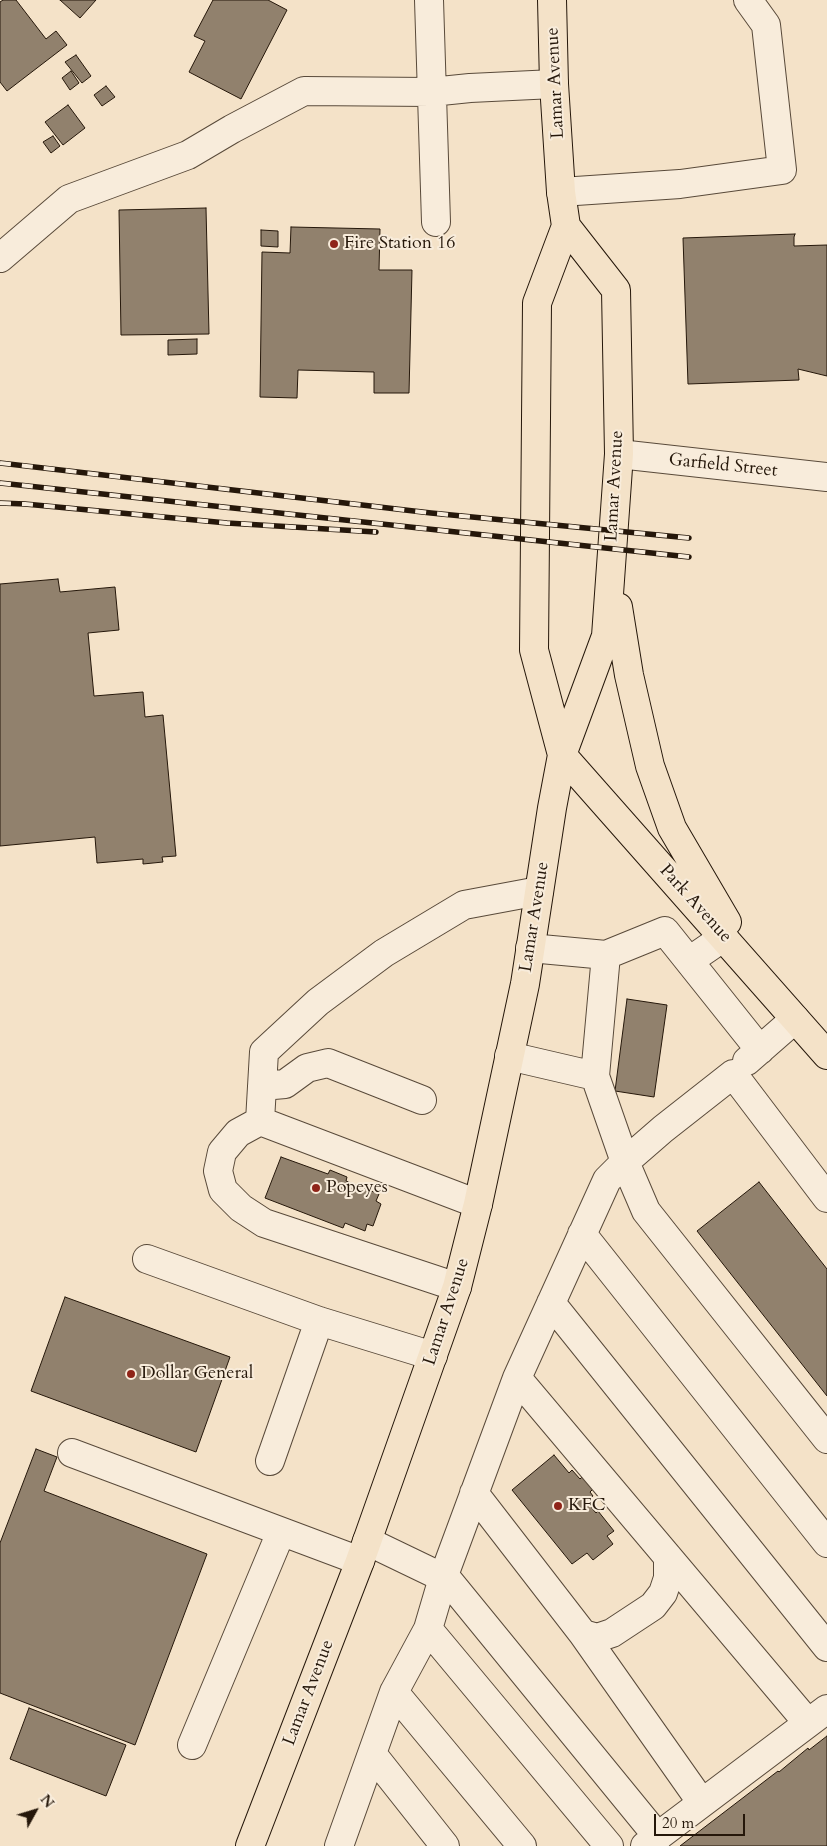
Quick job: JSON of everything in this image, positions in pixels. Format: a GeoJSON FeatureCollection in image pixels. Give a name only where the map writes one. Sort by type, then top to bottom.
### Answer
{"type":"FeatureCollection","features":[{"type":"Feature","properties":{"kind":"main road","name":"Lamar Avenue"},"geometry":{"type":"LineString","coordinates":[[552,0],[554,84],[561,192],[566,226],[537,304],[534,650],[562,755]]}},
{"type":"Feature","properties":{"kind":"main road","name":"Lamar Avenue"},"geometry":{"type":"LineString","coordinates":[[250,1846],[363,1551],[457,1287],[478,1204],[525,984],[562,755],[606,636],[618,454],[616,290],[566,226]]}},
{"type":"Feature","properties":{"kind":"main road"},"geometry":{"type":"LineString","coordinates":[[611,568],[629,675],[650,766],[672,828],[756,973]]}},
{"type":"Feature","properties":{"kind":"main road","name":"Park Avenue"},"geometry":{"type":"LineString","coordinates":[[562,755],[827,1055]]}},
{"type":"Feature","properties":{"kind":"street"},"geometry":{"type":"LineString","coordinates":[[429,0],[436,222]]}},
{"type":"Feature","properties":{"kind":"street"},"geometry":{"type":"LineString","coordinates":[[561,192],[680,184],[782,170],[766,26],[748,0]]}},
{"type":"Feature","properties":{"kind":"street"},"geometry":{"type":"LineString","coordinates":[[0,258],[69,199],[188,155],[232,129],[304,91],[431,92],[554,84]]}},
{"type":"Feature","properties":{"kind":"street","name":"Garfield Street"},"geometry":{"type":"LineString","coordinates":[[618,454],[827,477]]}},
{"type":"Feature","properties":{"kind":"street"},"geometry":{"type":"LineString","coordinates":[[260,1121],[264,1052],[318,1002],[384,953],[464,905],[539,891]]}},
{"type":"Feature","properties":{"kind":"street"},"geometry":{"type":"LineString","coordinates":[[530,948],[606,955],[665,932],[760,1050]]}},
{"type":"Feature","properties":{"kind":"street"},"geometry":{"type":"LineString","coordinates":[[689,961],[724,937]]}},
{"type":"Feature","properties":{"kind":"street"},"geometry":{"type":"LineString","coordinates":[[606,955],[595,1076],[646,1211],[827,1439]]}},
{"type":"Feature","properties":{"kind":"street"},"geometry":{"type":"LineString","coordinates":[[345,1842],[394,1692],[428,1629],[443,1578],[517,1378],[606,1180],[663,1129],[733,1074],[795,1019]]}},
{"type":"Feature","properties":{"kind":"street"},"geometry":{"type":"LineString","coordinates":[[509,1056],[595,1076]]}},
{"type":"Feature","properties":{"kind":"street"},"geometry":{"type":"LineString","coordinates":[[262,1086],[285,1084],[307,1068],[328,1063],[422,1100]]}},
{"type":"Feature","properties":{"kind":"street"},"geometry":{"type":"LineString","coordinates":[[733,1074],[827,1198]]}},
{"type":"Feature","properties":{"kind":"street"},"geometry":{"type":"LineString","coordinates":[[457,1287],[264,1223],[241,1208],[223,1190],[218,1171],[222,1152],[238,1133],[260,1121],[478,1204]]}},
{"type":"Feature","properties":{"kind":"street"},"geometry":{"type":"LineString","coordinates":[[582,1234],[827,1543]]}},
{"type":"Feature","properties":{"kind":"street"},"geometry":{"type":"LineString","coordinates":[[147,1259],[319,1321],[433,1356]]}},
{"type":"Feature","properties":{"kind":"street"},"geometry":{"type":"LineString","coordinates":[[551,1303],[827,1647]]}},
{"type":"Feature","properties":{"kind":"street"},"geometry":{"type":"LineString","coordinates":[[270,1461],[319,1321]]}},
{"type":"Feature","properties":{"kind":"street"},"geometry":{"type":"LineString","coordinates":[[72,1453],[281,1532],[363,1551],[448,1580],[651,1841],[818,1716],[668,1557],[517,1378]]}},
{"type":"Feature","properties":{"kind":"street"},"geometry":{"type":"LineString","coordinates":[[474,1493],[583,1634],[702,1803]]}},
{"type":"Feature","properties":{"kind":"street"},"geometry":{"type":"LineString","coordinates":[[192,1745],[281,1532]]}},
{"type":"Feature","properties":{"kind":"street"},"geometry":{"type":"LineString","coordinates":[[583,1634],[597,1638],[612,1633],[653,1606],[663,1593],[668,1578],[668,1557]]}},
{"type":"Feature","properties":{"kind":"street"},"geometry":{"type":"LineString","coordinates":[[428,1629],[609,1846]]}},
{"type":"Feature","properties":{"kind":"street"},"geometry":{"type":"LineString","coordinates":[[394,1692],[522,1846]]}},
{"type":"Feature","properties":{"kind":"street"},"geometry":{"type":"LineString","coordinates":[[373,1755],[445,1846]]}},
{"type":"Feature","properties":{"kind":"building"},"geometry":{"type":"Polygon","coordinates":[[[3,0],[16,0],[46,39],[56,31],[67,45],[7,91],[0,82],[0,2],[3,0]]]}},
{"type":"Feature","properties":{"kind":"building"},"geometry":{"type":"Polygon","coordinates":[[[60,0],[96,0],[80,18],[60,0]]]}},
{"type":"Feature","properties":{"kind":"building"},"geometry":{"type":"Polygon","coordinates":[[[213,0],[268,0],[287,10],[241,99],[189,72],[205,41],[194,36],[213,0]]]}},
{"type":"Feature","properties":{"kind":"building"},"geometry":{"type":"Polygon","coordinates":[[[76,55],[91,76],[82,83],[65,62],[76,55]]]}},
{"type":"Feature","properties":{"kind":"building"},"geometry":{"type":"Polygon","coordinates":[[[71,71],[79,83],[70,90],[62,78],[71,71]]]}},
{"type":"Feature","properties":{"kind":"building"},"geometry":{"type":"Polygon","coordinates":[[[106,86],[115,97],[102,106],[94,95],[106,86]]]}},
{"type":"Feature","properties":{"kind":"building"},"geometry":{"type":"Polygon","coordinates":[[[68,105],[85,128],[63,145],[45,122],[68,105]]]}},
{"type":"Feature","properties":{"kind":"building"},"geometry":{"type":"Polygon","coordinates":[[[53,136],[60,146],[51,153],[43,142],[53,136]]]}},
{"type":"Feature","properties":{"kind":"building"},"geometry":{"type":"Polygon","coordinates":[[[206,208],[209,334],[121,335],[119,210],[206,208]]]}},
{"type":"Feature","properties":{"kind":"building"},"geometry":{"type":"Polygon","coordinates":[[[291,227],[380,229],[379,270],[412,270],[409,393],[374,393],[374,372],[298,370],[297,398],[260,397],[262,252],[290,253],[291,227]]]}},
{"type":"Feature","properties":{"kind":"building"},"geometry":{"type":"Polygon","coordinates":[[[261,230],[278,231],[278,247],[261,246],[261,230]]]}},
{"type":"Feature","properties":{"kind":"building"},"geometry":{"type":"Polygon","coordinates":[[[795,234],[794,246],[827,245],[827,376],[798,369],[799,380],[688,384],[683,238],[795,234]]]}},
{"type":"Feature","properties":{"kind":"building"},"geometry":{"type":"Polygon","coordinates":[[[197,339],[197,354],[168,355],[168,340],[197,339]]]}},
{"type":"Feature","properties":{"kind":"building"},"geometry":{"type":"Polygon","coordinates":[[[58,579],[60,592],[115,587],[119,630],[88,633],[94,696],[143,692],[145,717],[163,715],[176,856],[162,857],[163,862],[143,864],[143,859],[97,863],[95,837],[0,846],[0,584],[58,579]]]}},
{"type":"Feature","properties":{"kind":"building"},"geometry":{"type":"Polygon","coordinates":[[[627,999],[667,1005],[654,1097],[615,1091],[627,999]]]}},
{"type":"Feature","properties":{"kind":"building","name":"Popeyes"},"geometry":{"type":"Polygon","coordinates":[[[281,1157],[328,1174],[330,1170],[347,1177],[346,1181],[379,1194],[376,1201],[381,1204],[373,1226],[367,1224],[365,1231],[345,1223],[343,1228],[265,1198],[281,1157]]]}},
{"type":"Feature","properties":{"kind":"building"},"geometry":{"type":"Polygon","coordinates":[[[759,1182],[827,1269],[827,1396],[697,1231],[759,1182]]]}},
{"type":"Feature","properties":{"kind":"building","name":"Dollar General"},"geometry":{"type":"Polygon","coordinates":[[[65,1297],[230,1357],[196,1452],[31,1391],[65,1297]]]}},
{"type":"Feature","properties":{"kind":"building"},"geometry":{"type":"Polygon","coordinates":[[[36,1449],[57,1457],[44,1491],[207,1554],[135,1745],[0,1693],[0,1543],[36,1449]]]}},
{"type":"Feature","properties":{"kind":"building","name":"KFC"},"geometry":{"type":"Polygon","coordinates":[[[554,1455],[569,1473],[572,1470],[580,1479],[584,1475],[594,1488],[590,1492],[593,1496],[586,1501],[596,1513],[598,1511],[614,1531],[607,1536],[613,1544],[593,1560],[587,1553],[572,1564],[512,1490],[554,1455]]]}},
{"type":"Feature","properties":{"kind":"building"},"geometry":{"type":"Polygon","coordinates":[[[29,1708],[126,1745],[106,1796],[10,1759],[29,1708]]]}},
{"type":"Feature","properties":{"kind":"building"},"geometry":{"type":"Polygon","coordinates":[[[827,1736],[827,1846],[680,1846],[808,1748],[809,1750],[827,1736]]]}},
{"type":"Feature","properties":{"kind":"railway"},"geometry":{"type":"LineString","coordinates":[[0,463],[431,513],[689,538]]}},
{"type":"Feature","properties":{"kind":"railway"},"geometry":{"type":"LineString","coordinates":[[0,483],[689,557]]}},
{"type":"Feature","properties":{"kind":"railway"},"geometry":{"type":"LineString","coordinates":[[0,503],[227,523],[376,532]]}},
{"type":"Feature","properties":{"kind":"place","name":"Fire Station 16"},"geometry":{"type":"Point","coordinates":[334,244]}},
{"type":"Feature","properties":{"kind":"place","name":"Popeyes"},"geometry":{"type":"Point","coordinates":[316,1188]}},
{"type":"Feature","properties":{"kind":"place","name":"Dollar General"},"geometry":{"type":"Point","coordinates":[131,1374]}},
{"type":"Feature","properties":{"kind":"place","name":"KFC"},"geometry":{"type":"Point","coordinates":[558,1506]}}]}
